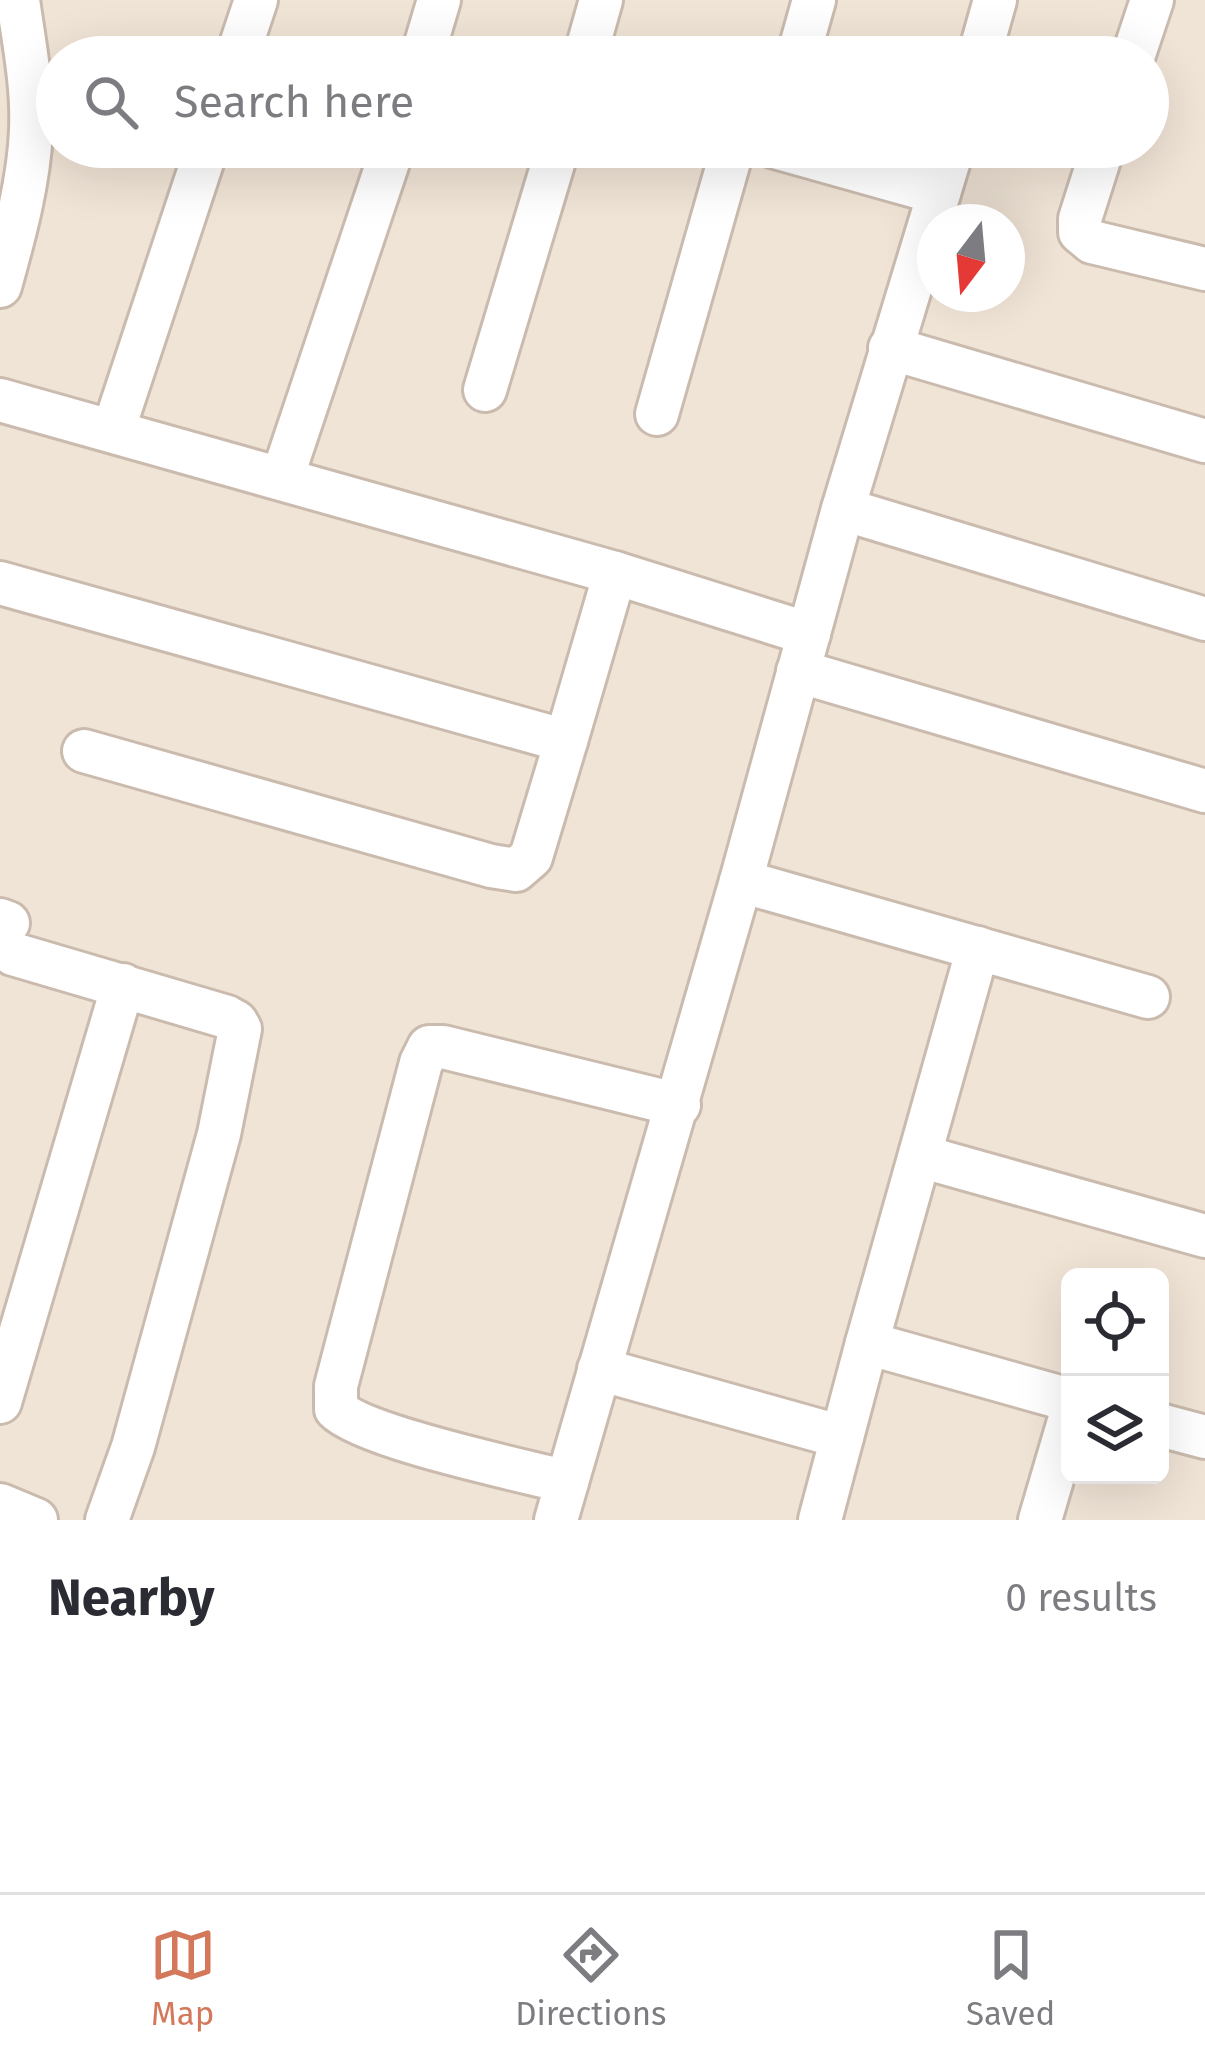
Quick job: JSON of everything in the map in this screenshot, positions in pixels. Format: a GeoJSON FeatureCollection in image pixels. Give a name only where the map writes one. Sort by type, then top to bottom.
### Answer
{"type":"FeatureCollection","features":[{"type":"Feature","properties":{"kind":"street"},"geometry":{"type":"LineString","coordinates":[[0,286],[28,165],[31,127],[18,0]]}},
{"type":"Feature","properties":{"kind":"street"},"geometry":{"type":"LineString","coordinates":[[243,36],[256,0]]}},
{"type":"Feature","properties":{"kind":"street"},"geometry":{"type":"LineString","coordinates":[[428,36],[439,0]]}},
{"type":"Feature","properties":{"kind":"street"},"geometry":{"type":"LineString","coordinates":[[591,36],[602,0]]}},
{"type":"Feature","properties":{"kind":"street"},"geometry":{"type":"LineString","coordinates":[[804,36],[814,0]]}},
{"type":"Feature","properties":{"kind":"street"},"geometry":{"type":"LineString","coordinates":[[985,36],[995,0]]}},
{"type":"Feature","properties":{"kind":"street"},"geometry":{"type":"LineString","coordinates":[[1140,36],[1151,0]]}},
{"type":"Feature","properties":{"kind":"street"},"geometry":{"type":"LineString","coordinates":[[113,431],[199,168]]}},
{"type":"Feature","properties":{"kind":"street"},"geometry":{"type":"LineString","coordinates":[[282,478],[386,168]]}},
{"type":"Feature","properties":{"kind":"street"},"geometry":{"type":"LineString","coordinates":[[485,390],[552,168]]}},
{"type":"Feature","properties":{"kind":"street"},"geometry":{"type":"LineString","coordinates":[[657,414],[727,168]]}},
{"type":"Feature","properties":{"kind":"street"},"geometry":{"type":"LineString","coordinates":[[850,168],[939,193]]}},
{"type":"Feature","properties":{"kind":"street"},"geometry":{"type":"LineString","coordinates":[[679,1105],[429,1047],[334,1396],[345,1418],[562,1501],[634,1240],[679,1105],[843,509],[947,168]]}},
{"type":"Feature","properties":{"kind":"street"},"geometry":{"type":"LineString","coordinates":[[1096,168],[1080,232],[1092,242],[1205,268]]}},
{"type":"Feature","properties":{"kind":"street"},"geometry":{"type":"LineString","coordinates":[[890,348],[1205,441]]}},
{"type":"Feature","properties":{"kind":"street"},"geometry":{"type":"LineString","coordinates":[[0,400],[616,573],[803,652],[1205,790]]}},
{"type":"Feature","properties":{"kind":"street"},"geometry":{"type":"LineString","coordinates":[[843,509],[1205,619]]}},
{"type":"Feature","properties":{"kind":"street"},"geometry":{"type":"LineString","coordinates":[[84,751],[516,870],[532,857],[616,573]]}},
{"type":"Feature","properties":{"kind":"street"},"geometry":{"type":"LineString","coordinates":[[0,583],[566,741]]}},
{"type":"Feature","properties":{"kind":"street"},"geometry":{"type":"LineString","coordinates":[[741,881],[1148,997]]}},
{"type":"Feature","properties":{"kind":"street"},"geometry":{"type":"LineString","coordinates":[[7,932],[123,985],[236,1022],[240,1037],[133,1447],[107,1520]]}},
{"type":"Feature","properties":{"kind":"street"},"geometry":{"type":"LineString","coordinates":[[820,1520],[978,948]]}},
{"type":"Feature","properties":{"kind":"street"},"geometry":{"type":"LineString","coordinates":[[0,1402],[123,985]]}},
{"type":"Feature","properties":{"kind":"street"},"geometry":{"type":"LineString","coordinates":[[920,1156],[1205,1236]]}},
{"type":"Feature","properties":{"kind":"street"},"geometry":{"type":"LineString","coordinates":[[867,1343],[1061,1397]]}},
{"type":"Feature","properties":{"kind":"street"},"geometry":{"type":"LineString","coordinates":[[598,1369],[842,1436]]}},
{"type":"Feature","properties":{"kind":"street"},"geometry":{"type":"LineString","coordinates":[[1169,1426],[1204,1432]]}},
{"type":"Feature","properties":{"kind":"street"},"geometry":{"type":"LineString","coordinates":[[1040,1520],[1061,1449]]}},
{"type":"Feature","properties":{"kind":"street"},"geometry":{"type":"LineString","coordinates":[[0,1504],[36,1520]]}},
{"type":"Feature","properties":{"kind":"shaded area"},"geometry":{"type":"Polygon","coordinates":[[[0,0],[1205,0],[1205,1520],[0,1520],[0,0]]]}}]}
